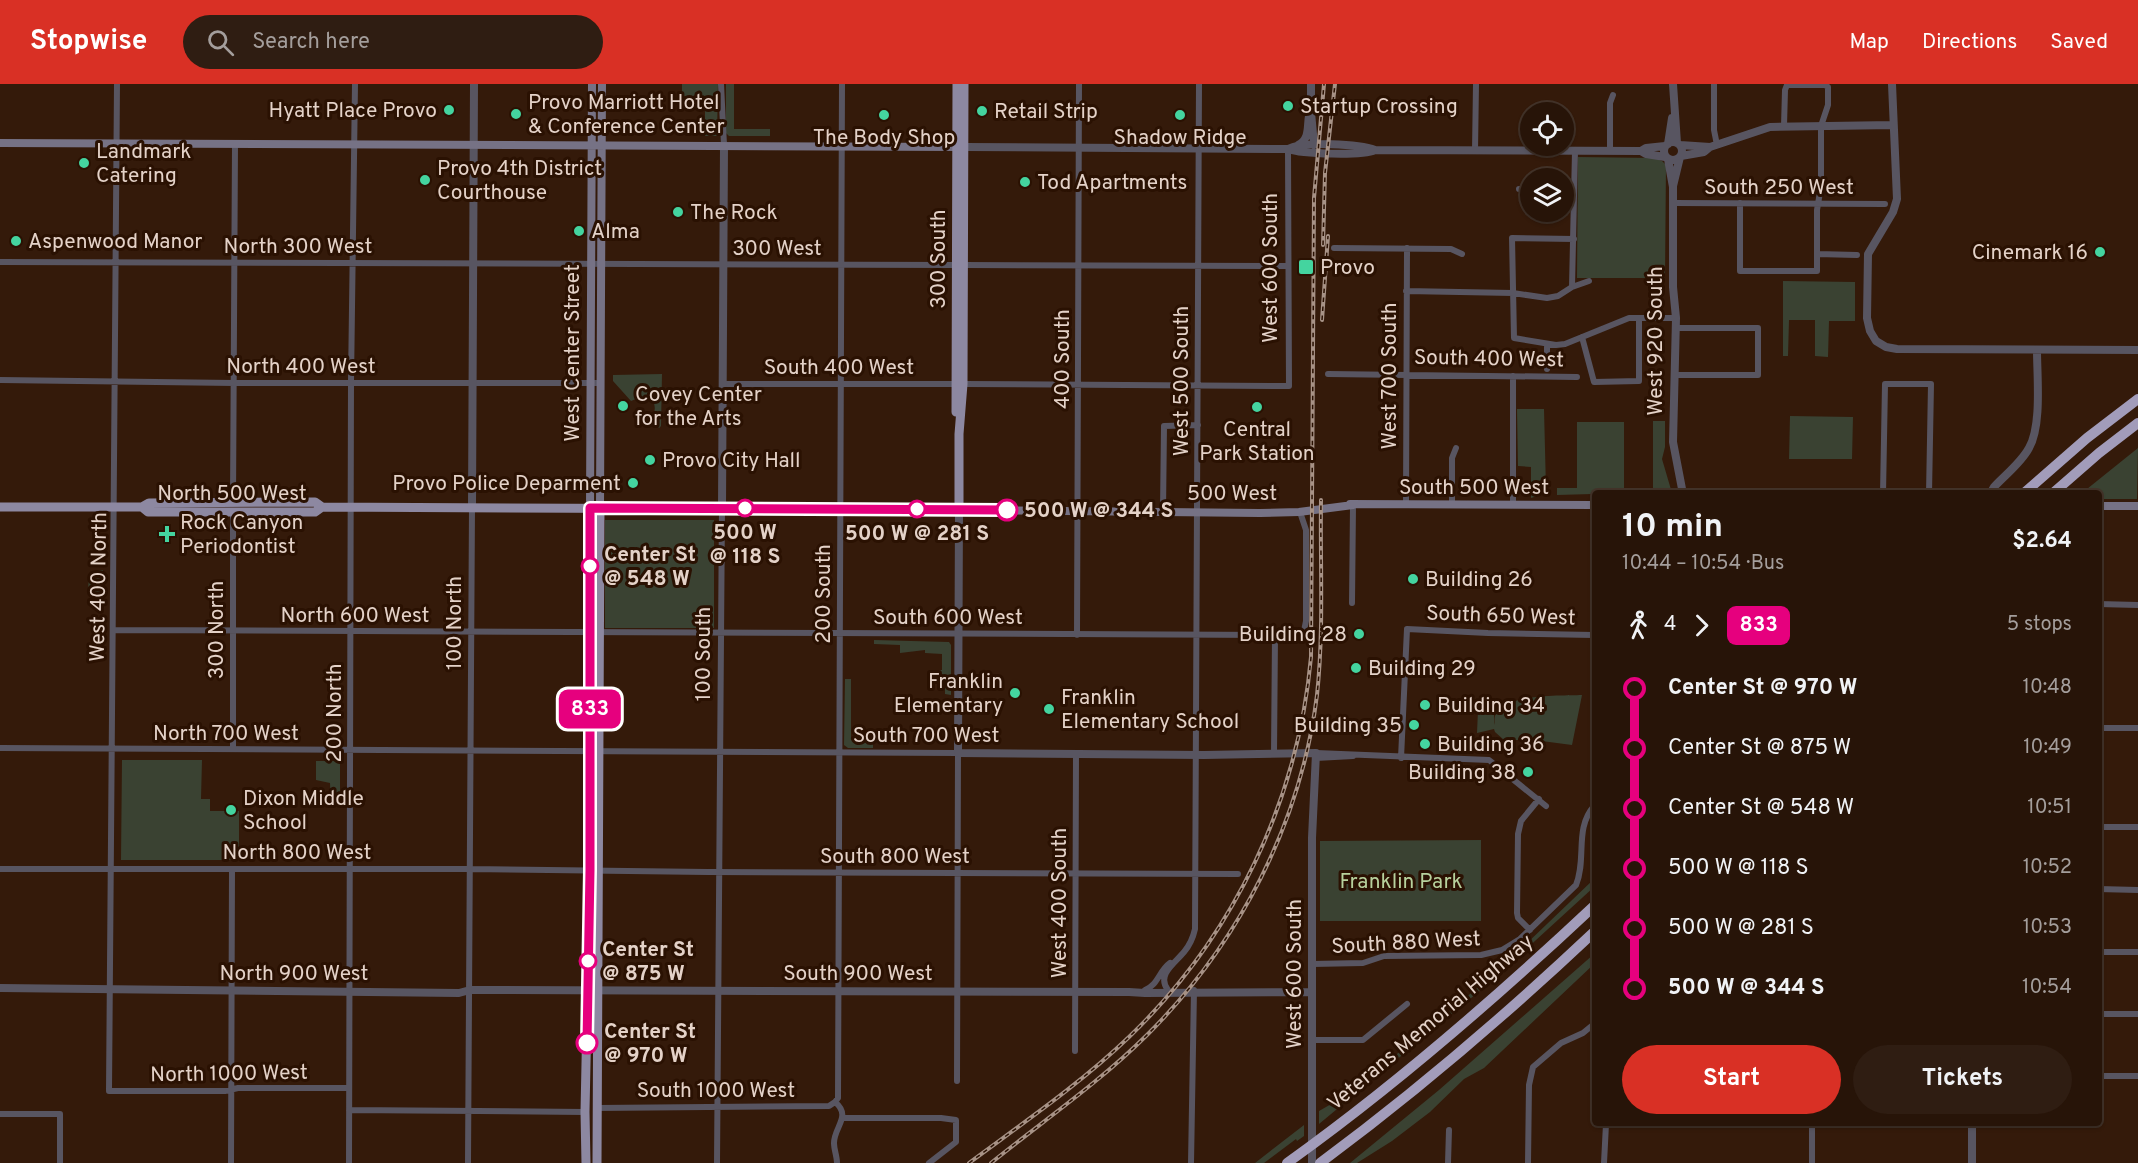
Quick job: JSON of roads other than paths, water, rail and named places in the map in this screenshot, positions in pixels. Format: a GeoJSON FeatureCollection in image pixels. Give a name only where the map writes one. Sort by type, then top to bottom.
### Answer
{"type":"FeatureCollection","features":[{"type":"Feature","properties":{"kind":"highway"},"geometry":{"type":"LineString","coordinates":[[2027,490],[2087,438],[2138,399]]}},
{"type":"Feature","properties":{"kind":"highway"},"geometry":{"type":"LineString","coordinates":[[2056,490],[2138,423]]}},
{"type":"Feature","properties":{"kind":"highway","name":"Veterans Memorial Highway"},"geometry":{"type":"LineString","coordinates":[[1287,1163],[1469,1019],[1592,908]]}},
{"type":"Feature","properties":{"kind":"highway","name":"Veterans Memorial Highway"},"geometry":{"type":"LineString","coordinates":[[1323,1160],[1483,1033],[1592,934]]}},
{"type":"Feature","properties":{"kind":"main road","name":"West Center Street"},"geometry":{"type":"LineString","coordinates":[[592,84],[591,146],[601,383],[600,508],[595,632]]}},
{"type":"Feature","properties":{"kind":"main road","name":"West Center Street"},"geometry":{"type":"LineString","coordinates":[[586,1163],[585,1112],[594,871],[595,752],[590,383],[602,146],[602,84]]}},
{"type":"Feature","properties":{"kind":"main road","name":"300 South"},"geometry":{"type":"LineString","coordinates":[[957,84],[960,147],[959,384],[956,418],[959,434],[959,510]]}},
{"type":"Feature","properties":{"kind":"main road","name":"300 South"},"geometry":{"type":"LineString","coordinates":[[960,147],[964,84]]}},
{"type":"Feature","properties":{"kind":"main road"},"geometry":{"type":"LineString","coordinates":[[0,143],[960,147]]}},
{"type":"Feature","properties":{"kind":"main road","name":"South 500 West"},"geometry":{"type":"LineString","coordinates":[[1288,512],[1300,507],[1337,503],[1353,505]]}},
{"type":"Feature","properties":{"kind":"main road","name":"South 500 West"},"geometry":{"type":"LineString","coordinates":[[1288,512],[1353,505],[1592,505]]}},
{"type":"Feature","properties":{"kind":"main road"},"geometry":{"type":"LineString","coordinates":[[2102,506],[2138,506]]}},
{"type":"Feature","properties":{"kind":"main road","name":"North 500 West"},"geometry":{"type":"LineString","coordinates":[[0,507],[142,507],[148,512],[233,507],[315,512],[322,507],[600,508]]}},
{"type":"Feature","properties":{"kind":"main road","name":"500 West"},"geometry":{"type":"LineString","coordinates":[[600,508],[1288,512]]}},
{"type":"Feature","properties":{"kind":"main road","name":"West Center Street"},"geometry":{"type":"LineString","coordinates":[[594,871],[599,989],[596,1162]]}},
{"type":"Feature","properties":{"kind":"street","name":"West 400 North"},"geometry":{"type":"LineString","coordinates":[[109,1091],[117,84]]}},
{"type":"Feature","properties":{"kind":"street","name":"200 North"},"geometry":{"type":"LineString","coordinates":[[349,1163],[351,382],[355,84]]}},
{"type":"Feature","properties":{"kind":"street","name":"100 North"},"geometry":{"type":"LineString","coordinates":[[468,1163],[474,84]]}},
{"type":"Feature","properties":{"kind":"street"},"geometry":{"type":"LineString","coordinates":[[722,84],[724,145]]}},
{"type":"Feature","properties":{"kind":"street","name":"200 South"},"geometry":{"type":"LineString","coordinates":[[835,1102],[838,1098],[842,84]]}},
{"type":"Feature","properties":{"kind":"street","name":"400 South"},"geometry":{"type":"LineString","coordinates":[[1077,634],[1079,84]]}},
{"type":"Feature","properties":{"kind":"street","name":"West 500 South"},"geometry":{"type":"LineString","coordinates":[[1168,990],[1164,978],[1173,962],[1184,953],[1193,937],[1197,635],[1199,84]]}},
{"type":"Feature","properties":{"kind":"street"},"geometry":{"type":"LineString","coordinates":[[1311,84],[1314,145]]}},
{"type":"Feature","properties":{"kind":"street"},"geometry":{"type":"LineString","coordinates":[[1475,151],[1476,84]]}},
{"type":"Feature","properties":{"kind":"street"},"geometry":{"type":"LineString","coordinates":[[1673,84],[1674,111],[1679,144],[1682,149],[1681,157]]}},
{"type":"Feature","properties":{"kind":"street"},"geometry":{"type":"LineString","coordinates":[[1714,84],[1714,146]]}},
{"type":"Feature","properties":{"kind":"street"},"geometry":{"type":"LineString","coordinates":[[1892,84],[1896,206],[1871,247],[1868,258],[1867,318],[1872,335],[1882,345],[1893,349],[2138,350]]}},
{"type":"Feature","properties":{"kind":"street"},"geometry":{"type":"LineString","coordinates":[[1740,203],[1740,271],[1817,271],[1821,126],[1828,105],[1826,85],[1786,87],[1784,126]]}},
{"type":"Feature","properties":{"kind":"street"},"geometry":{"type":"LineString","coordinates":[[1610,151],[1610,103],[1613,95]]}},
{"type":"Feature","properties":{"kind":"street"},"geometry":{"type":"LineString","coordinates":[[1666,158],[1663,152],[1674,111]]}},
{"type":"Feature","properties":{"kind":"street"},"geometry":{"type":"LineString","coordinates":[[1288,149],[1306,138],[1311,112]]}},
{"type":"Feature","properties":{"kind":"street"},"geometry":{"type":"LineString","coordinates":[[1641,151],[1673,161],[1770,127],[1893,125]]}},
{"type":"Feature","properties":{"kind":"street","name":"300 North"},"geometry":{"type":"LineString","coordinates":[[233,749],[235,144]]}},
{"type":"Feature","properties":{"kind":"street"},"geometry":{"type":"LineString","coordinates":[[1297,145],[1361,146],[1375,150],[1475,151],[1641,151],[1646,148],[1679,144],[1714,146]]}},
{"type":"Feature","properties":{"kind":"street","name":"100 South"},"geometry":{"type":"LineString","coordinates":[[717,1163],[724,145]]}},
{"type":"Feature","properties":{"kind":"street"},"geometry":{"type":"LineString","coordinates":[[960,147],[1288,149],[1299,152],[1347,153],[1369,153],[1375,150]]}},
{"type":"Feature","properties":{"kind":"street","name":"West 600 South"},"geometry":{"type":"LineString","coordinates":[[1288,149],[1289,386]]}},
{"type":"Feature","properties":{"kind":"street"},"geometry":{"type":"LineString","coordinates":[[1574,188],[1575,151]]}},
{"type":"Feature","properties":{"kind":"street","name":"West 920 South"},"geometry":{"type":"LineString","coordinates":[[1673,187],[1681,157]]}},
{"type":"Feature","properties":{"kind":"street","name":"West 920 South"},"geometry":{"type":"LineString","coordinates":[[1666,158],[1673,187],[1673,286],[1676,318],[1673,447],[1682,490]]}},
{"type":"Feature","properties":{"kind":"street","name":"South 250 West"},"geometry":{"type":"LineString","coordinates":[[1673,203],[1885,204]]}},
{"type":"Feature","properties":{"kind":"street"},"geometry":{"type":"LineString","coordinates":[[1572,287],[1574,222]]}},
{"type":"Feature","properties":{"kind":"street"},"geometry":{"type":"LineString","coordinates":[[1574,239],[1512,238],[1514,338],[1547,344],[1565,344],[1625,320],[1676,318]]}},
{"type":"Feature","properties":{"kind":"street"},"geometry":{"type":"LineString","coordinates":[[1334,248],[1451,249],[1462,254]]}},
{"type":"Feature","properties":{"kind":"street","name":"West 700 South"},"geometry":{"type":"LineString","coordinates":[[1406,504],[1407,248]]}},
{"type":"Feature","properties":{"kind":"street"},"geometry":{"type":"LineString","coordinates":[[1817,254],[1857,255]]}},
{"type":"Feature","properties":{"kind":"street","name":"North 300 West"},"geometry":{"type":"LineString","coordinates":[[0,262],[596,264]]}},
{"type":"Feature","properties":{"kind":"street","name":"300 West"},"geometry":{"type":"LineString","coordinates":[[596,264],[1288,266]]}},
{"type":"Feature","properties":{"kind":"street"},"geometry":{"type":"LineString","coordinates":[[1406,291],[1513,294],[1547,298],[1558,296],[1572,287],[1589,281]]}},
{"type":"Feature","properties":{"kind":"street"},"geometry":{"type":"LineString","coordinates":[[1582,337],[1594,382],[1639,381],[1639,318]]}},
{"type":"Feature","properties":{"kind":"street"},"geometry":{"type":"LineString","coordinates":[[1675,375],[1758,375],[1758,328],[1676,328]]}},
{"type":"Feature","properties":{"kind":"street"},"geometry":{"type":"LineString","coordinates":[[1547,344],[1547,369]]}},
{"type":"Feature","properties":{"kind":"street"},"geometry":{"type":"LineString","coordinates":[[1992,490],[2028,450],[2035,433],[2037,350]]}},
{"type":"Feature","properties":{"kind":"street","name":"South 400 West"},"geometry":{"type":"LineString","coordinates":[[1328,374],[1577,376]]}},
{"type":"Feature","properties":{"kind":"street"},"geometry":{"type":"LineString","coordinates":[[1513,376],[1513,505]]}},
{"type":"Feature","properties":{"kind":"street","name":"North 400 West"},"geometry":{"type":"LineString","coordinates":[[0,380],[601,383]]}},
{"type":"Feature","properties":{"kind":"street","name":"South 400 West"},"geometry":{"type":"LineString","coordinates":[[722,384],[1289,386]]}},
{"type":"Feature","properties":{"kind":"street"},"geometry":{"type":"LineString","coordinates":[[1883,490],[1885,384],[1931,384],[1929,490]]}},
{"type":"Feature","properties":{"kind":"street"},"geometry":{"type":"LineString","coordinates":[[1163,511],[1164,426],[1198,425]]}},
{"type":"Feature","properties":{"kind":"street"},"geometry":{"type":"LineString","coordinates":[[1452,505],[1452,458],[1456,448]]}},
{"type":"Feature","properties":{"kind":"street"},"geometry":{"type":"LineString","coordinates":[[1352,603],[1353,505]]}},
{"type":"Feature","properties":{"kind":"street","name":"300 South"},"geometry":{"type":"LineString","coordinates":[[958,753],[959,510]]}},
{"type":"Feature","properties":{"kind":"street","name":"South 600 West"},"geometry":{"type":"LineString","coordinates":[[595,632],[1300,634],[1306,626],[1306,527],[1300,512]]}},
{"type":"Feature","properties":{"kind":"street"},"geometry":{"type":"LineString","coordinates":[[2102,604],[2138,605]]}},
{"type":"Feature","properties":{"kind":"street","name":"South 650 West"},"geometry":{"type":"LineString","coordinates":[[1401,758],[1407,629],[1592,635]]}},
{"type":"Feature","properties":{"kind":"street","name":"North 600 West"},"geometry":{"type":"LineString","coordinates":[[114,630],[595,632]]}},
{"type":"Feature","properties":{"kind":"street"},"geometry":{"type":"LineString","coordinates":[[1274,753],[1275,635]]}},
{"type":"Feature","properties":{"kind":"street"},"geometry":{"type":"LineString","coordinates":[[2102,729],[2138,728]]}},
{"type":"Feature","properties":{"kind":"street","name":"North 700 West"},"geometry":{"type":"LineString","coordinates":[[0,748],[595,752]]}},
{"type":"Feature","properties":{"kind":"street","name":"South 700 West"},"geometry":{"type":"LineString","coordinates":[[595,752],[1196,755],[1274,753],[1313,756]]}},
{"type":"Feature","properties":{"kind":"street"},"geometry":{"type":"LineString","coordinates":[[957,1082],[958,753]]}},
{"type":"Feature","properties":{"kind":"street","name":"West 400 South"},"geometry":{"type":"LineString","coordinates":[[1074,1051],[1077,754]]}},
{"type":"Feature","properties":{"kind":"street","name":"South 700 West"},"geometry":{"type":"LineString","coordinates":[[1257,755],[1274,758],[1356,755],[1489,760],[1546,806]]}},
{"type":"Feature","properties":{"kind":"street","name":"West 600 South"},"geometry":{"type":"LineString","coordinates":[[1312,1163],[1313,756]]}},
{"type":"Feature","properties":{"kind":"street"},"geometry":{"type":"LineString","coordinates":[[1530,930],[1518,918],[1517,913],[1518,834],[1524,816],[1539,800]]}},
{"type":"Feature","properties":{"kind":"street","name":"South 880 West"},"geometry":{"type":"LineString","coordinates":[[1312,964],[1363,963],[1384,956],[1483,955],[1511,945],[1530,930],[1576,885],[1581,872],[1583,824],[1592,809]]}},
{"type":"Feature","properties":{"kind":"street"},"geometry":{"type":"LineString","coordinates":[[2102,827],[2138,827]]}},
{"type":"Feature","properties":{"kind":"street","name":"North 800 West"},"geometry":{"type":"LineString","coordinates":[[0,868],[594,871]]}},
{"type":"Feature","properties":{"kind":"street"},"geometry":{"type":"LineString","coordinates":[[231,1163],[232,869]]}},
{"type":"Feature","properties":{"kind":"street","name":"South 800 West"},"geometry":{"type":"LineString","coordinates":[[594,871],[1238,874]]}},
{"type":"Feature","properties":{"kind":"street"},"geometry":{"type":"LineString","coordinates":[[2102,889],[2138,890]]}},
{"type":"Feature","properties":{"kind":"street"},"geometry":{"type":"LineString","coordinates":[[2102,952],[2138,952]]}},
{"type":"Feature","properties":{"kind":"street"},"geometry":{"type":"LineString","coordinates":[[1145,990],[1154,985],[1162,970],[1173,962]]}},
{"type":"Feature","properties":{"kind":"street","name":"North 900 West"},"geometry":{"type":"LineString","coordinates":[[0,988],[459,993],[470,990],[588,989]]}},
{"type":"Feature","properties":{"kind":"street","name":"South 900 West"},"geometry":{"type":"LineString","coordinates":[[588,989],[1141,993],[1194,991]]}},
{"type":"Feature","properties":{"kind":"street","name":"South 900 West"},"geometry":{"type":"LineString","coordinates":[[1129,992],[1145,990],[1312,992]]}},
{"type":"Feature","properties":{"kind":"street"},"geometry":{"type":"LineString","coordinates":[[1191,1163],[1194,991]]}},
{"type":"Feature","properties":{"kind":"street"},"geometry":{"type":"LineString","coordinates":[[1312,1040],[1363,1040],[1407,1004]]}},
{"type":"Feature","properties":{"kind":"street"},"geometry":{"type":"LineString","coordinates":[[2102,1014],[2138,1014]]}},
{"type":"Feature","properties":{"kind":"street"},"geometry":{"type":"LineString","coordinates":[[1528,1163],[1530,1075],[1537,1063],[1561,1043],[1583,1033],[1592,1026]]}},
{"type":"Feature","properties":{"kind":"street"},"geometry":{"type":"LineString","coordinates":[[2102,1076],[2138,1076]]}},
{"type":"Feature","properties":{"kind":"street","name":"North 1000 West"},"geometry":{"type":"LineString","coordinates":[[109,1091],[349,1088]]}},
{"type":"Feature","properties":{"kind":"street"},"geometry":{"type":"LineString","coordinates":[[835,1102],[843,1118],[834,1143],[837,1163]]}},
{"type":"Feature","properties":{"kind":"street","name":"South 1000 West"},"geometry":{"type":"LineString","coordinates":[[596,1107],[829,1106],[835,1102]]}},
{"type":"Feature","properties":{"kind":"street"},"geometry":{"type":"LineString","coordinates":[[349,1110],[585,1112]]}},
{"type":"Feature","properties":{"kind":"street"},"geometry":{"type":"LineString","coordinates":[[0,1114],[60,1114],[60,1163]]}},
{"type":"Feature","properties":{"kind":"street"},"geometry":{"type":"LineString","coordinates":[[843,1118],[956,1120],[956,1142],[929,1163]]}},
{"type":"Feature","properties":{"kind":"street"},"geometry":{"type":"LineString","coordinates":[[1604,1163],[1606,1126]]}},
{"type":"Feature","properties":{"kind":"street"},"geometry":{"type":"LineString","coordinates":[[1812,1126],[1812,1163]]}},
{"type":"Feature","properties":{"kind":"street"},"geometry":{"type":"LineString","coordinates":[[1971,1126],[1972,1163]]}},
{"type":"Feature","properties":{"kind":"street"},"geometry":{"type":"LineString","coordinates":[[1448,1163],[1449,1131]]}},
{"type":"Feature","properties":{"kind":"railway"},"geometry":{"type":"LineString","coordinates":[[969,1163],[1091,1071],[1129,1037],[1166,998],[1200,955],[1229,910],[1254,863],[1275,814],[1292,763],[1304,711],[1311,657],[1314,198],[1324,84]]}},
{"type":"Feature","properties":{"kind":"railway"},"geometry":{"type":"LineString","coordinates":[[1323,245],[1325,173],[1335,84]]}},
{"type":"Feature","properties":{"kind":"railway"},"geometry":{"type":"LineString","coordinates":[[1322,320],[1328,236]]}},
{"type":"Feature","properties":{"kind":"railway"},"geometry":{"type":"LineString","coordinates":[[991,1163],[1091,1085],[1148,1034],[1181,999],[1211,961],[1261,878],[1297,789],[1309,743],[1317,695],[1321,622],[1321,500]]}},
{"type":"Feature","properties":{"kind":"place","name":"Startup Crossing"},"geometry":{"type":"Point","coordinates":[1288,106]}},
{"type":"Feature","properties":{"kind":"place","name":"Hyatt Place Provo"},"geometry":{"type":"Point","coordinates":[449,110]}},
{"type":"Feature","properties":{"kind":"place","name":"Retail Strip"},"geometry":{"type":"Point","coordinates":[982,111]}},
{"type":"Feature","properties":{"kind":"place","name":"Provo Marriott Hotel & Conference Center"},"geometry":{"type":"Point","coordinates":[516,114]}},
{"type":"Feature","properties":{"kind":"place","name":"The Body Shop"},"geometry":{"type":"Point","coordinates":[884,115]}},
{"type":"Feature","properties":{"kind":"place","name":"Shadow Ridge"},"geometry":{"type":"Point","coordinates":[1180,115]}},
{"type":"Feature","properties":{"kind":"place","name":"Landmark Catering"},"geometry":{"type":"Point","coordinates":[84,163]}},
{"type":"Feature","properties":{"kind":"place","name":"Provo 4th District Courthouse"},"geometry":{"type":"Point","coordinates":[425,180]}},
{"type":"Feature","properties":{"kind":"place","name":"Tod Apartments"},"geometry":{"type":"Point","coordinates":[1025,182]}},
{"type":"Feature","properties":{"kind":"place","name":"The Rock"},"geometry":{"type":"Point","coordinates":[678,212]}},
{"type":"Feature","properties":{"kind":"place","name":"Alma"},"geometry":{"type":"Point","coordinates":[579,231]}},
{"type":"Feature","properties":{"kind":"place","name":"Aspenwood Manor"},"geometry":{"type":"Point","coordinates":[16,241]}},
{"type":"Feature","properties":{"kind":"place","name":"Cinemark 16"},"geometry":{"type":"Point","coordinates":[2100,252]}},
{"type":"Feature","properties":{"kind":"place","name":"Provo"},"geometry":{"type":"Point","coordinates":[1306,267]}},
{"type":"Feature","properties":{"kind":"place","name":"Covey Center for the Arts"},"geometry":{"type":"Point","coordinates":[623,406]}},
{"type":"Feature","properties":{"kind":"place","name":"Central Park Station"},"geometry":{"type":"Point","coordinates":[1257,407]}},
{"type":"Feature","properties":{"kind":"place","name":"Provo City Hall"},"geometry":{"type":"Point","coordinates":[650,460]}},
{"type":"Feature","properties":{"kind":"place","name":"Provo Police Deparment"},"geometry":{"type":"Point","coordinates":[633,483]}},
{"type":"Feature","properties":{"kind":"place","name":"500 W @ 118 S"},"geometry":{"type":"Point","coordinates":[745,508]}},
{"type":"Feature","properties":{"kind":"place","name":"500 W @ 281 S"},"geometry":{"type":"Point","coordinates":[917,509]}},
{"type":"Feature","properties":{"kind":"place","name":"500 W @ 344 S"},"geometry":{"type":"Point","coordinates":[1007,510]}},
{"type":"Feature","properties":{"kind":"place","name":"Rock Canyon Periodontist"},"geometry":{"type":"Point","coordinates":[167,534]}},
{"type":"Feature","properties":{"kind":"place","name":"Center St @ 548 W"},"geometry":{"type":"Point","coordinates":[590,566]}},
{"type":"Feature","properties":{"kind":"place","name":"Building 26"},"geometry":{"type":"Point","coordinates":[1413,579]}},
{"type":"Feature","properties":{"kind":"place","name":"Building 28"},"geometry":{"type":"Point","coordinates":[1359,634]}},
{"type":"Feature","properties":{"kind":"place","name":"Building 29"},"geometry":{"type":"Point","coordinates":[1356,668]}},
{"type":"Feature","properties":{"kind":"place","name":"Franklin Elementary"},"geometry":{"type":"Point","coordinates":[1015,693]}},
{"type":"Feature","properties":{"kind":"place","name":"Building 34"},"geometry":{"type":"Point","coordinates":[1425,705]}},
{"type":"Feature","properties":{"kind":"place","name":"Franklin Elementary School"},"geometry":{"type":"Point","coordinates":[1049,709]}},
{"type":"Feature","properties":{"kind":"place","name":"Building 35"},"geometry":{"type":"Point","coordinates":[1414,725]}},
{"type":"Feature","properties":{"kind":"place","name":"Building 36"},"geometry":{"type":"Point","coordinates":[1425,744]}},
{"type":"Feature","properties":{"kind":"place","name":"Building 38"},"geometry":{"type":"Point","coordinates":[1528,772]}},
{"type":"Feature","properties":{"kind":"place","name":"Dixon Middle School"},"geometry":{"type":"Point","coordinates":[231,810]}},
{"type":"Feature","properties":{"kind":"place","name":"Center St @ 875 W"},"geometry":{"type":"Point","coordinates":[588,961]}},
{"type":"Feature","properties":{"kind":"place","name":"Center St @ 970 W"},"geometry":{"type":"Point","coordinates":[587,1043]}},
{"type":"Feature","properties":{"kind":"park label","name":"Franklin Park"},"geometry":{"type":"Point","coordinates":[1401,881]}}]}
